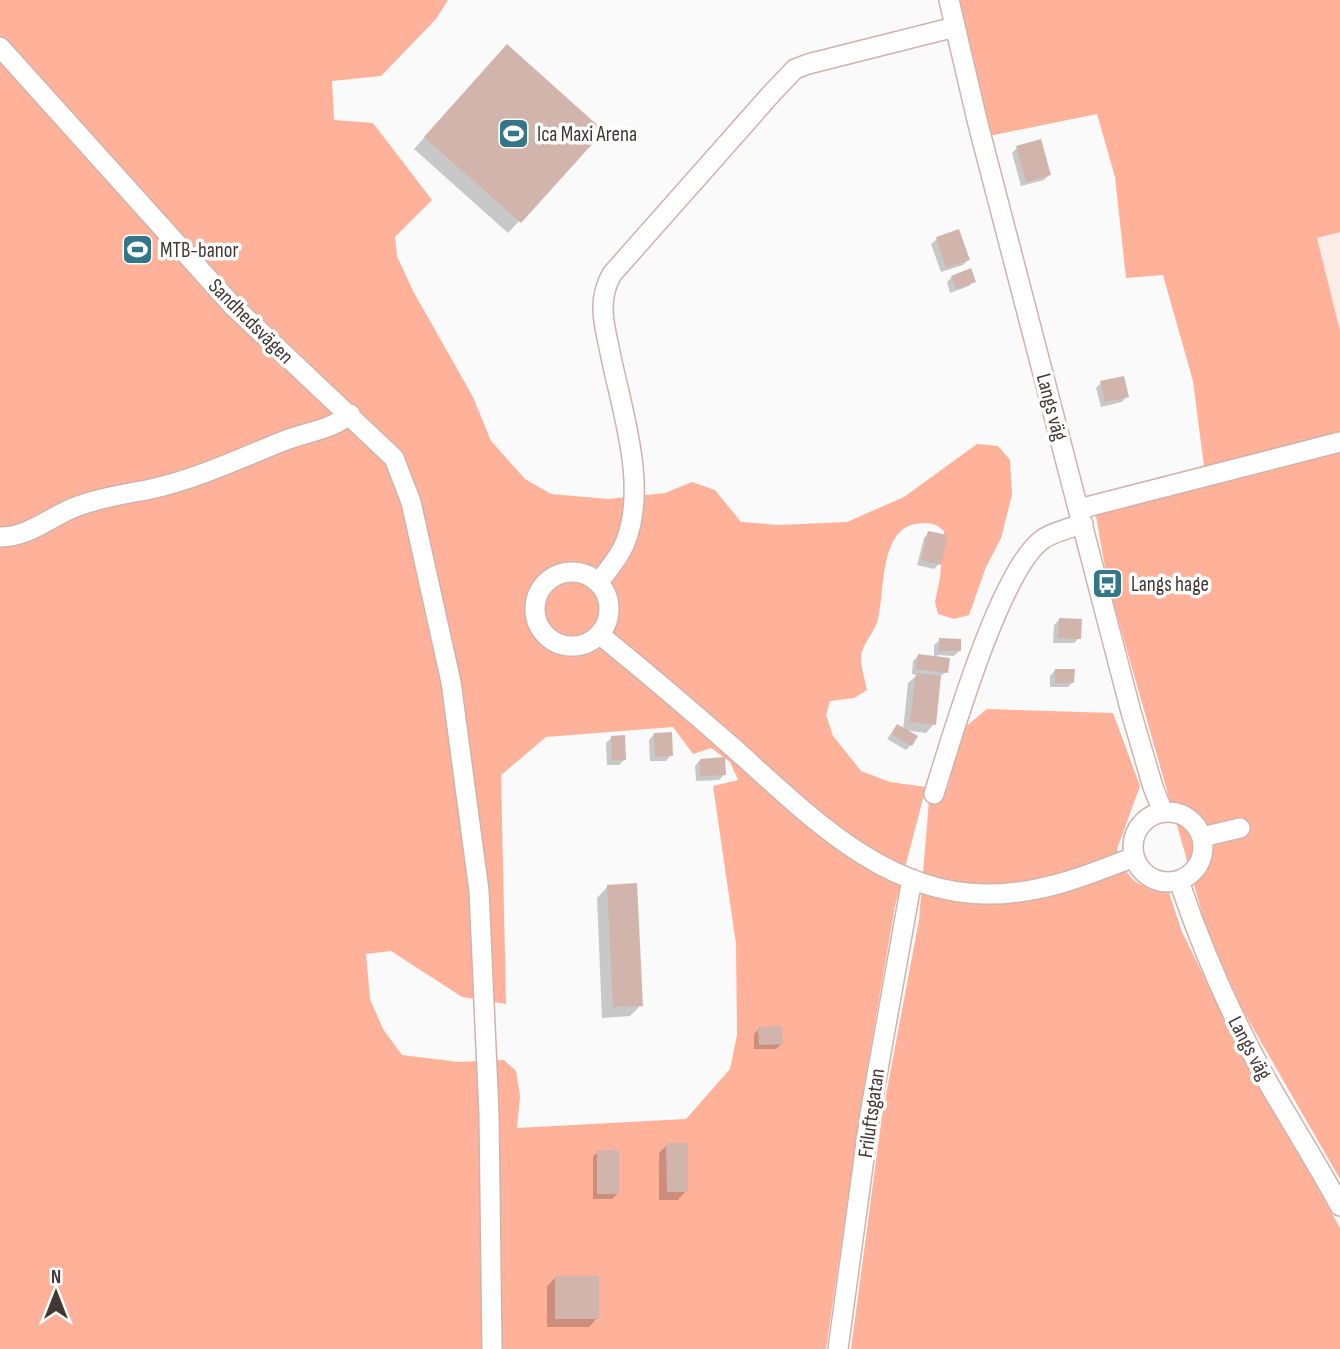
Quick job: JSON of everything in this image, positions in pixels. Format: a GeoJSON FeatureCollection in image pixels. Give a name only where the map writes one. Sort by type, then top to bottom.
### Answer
{"type":"FeatureCollection","features":[{"type":"Feature","properties":{"kind":"street","name":"Langs väg"},"geometry":{"type":"LineString","coordinates":[[949,0],[978,124],[1131,712],[1163,812]]}},
{"type":"Feature","properties":{"kind":"street"},"geometry":{"type":"LineString","coordinates":[[598,583],[618,557],[626,541],[633,502],[632,457],[603,315],[605,286],[612,274],[795,69],[955,27]]}},
{"type":"Feature","properties":{"kind":"street","name":"Sandhedsvägen"},"geometry":{"type":"LineString","coordinates":[[0,47],[220,293],[394,458],[411,502],[451,682],[479,891],[489,1114],[492,1349]]}},
{"type":"Feature","properties":{"kind":"street"},"geometry":{"type":"LineString","coordinates":[[0,537],[29,531],[83,504],[116,494],[153,488],[229,464],[281,442],[325,428],[350,414]]}},
{"type":"Feature","properties":{"kind":"street"},"geometry":{"type":"LineString","coordinates":[[934,794],[977,665],[1010,586],[1026,557],[1042,539],[1081,516],[1340,442]]}},
{"type":"Feature","properties":{"kind":"street"},"geometry":{"type":"LineString","coordinates":[[570,572],[583,573],[598,583],[607,597],[609,609],[599,635],[583,644],[571,646],[559,644],[549,638],[541,629],[534,612],[535,600],[548,580],[570,572]]}},
{"type":"Feature","properties":{"kind":"street"},"geometry":{"type":"LineString","coordinates":[[599,635],[835,836],[890,870],[928,886],[966,893],[1020,893],[1071,881],[1134,857]]}},
{"type":"Feature","properties":{"kind":"street"},"geometry":{"type":"LineString","coordinates":[[1163,812],[1185,816],[1196,825],[1202,837],[1204,850],[1200,864],[1191,875],[1179,881],[1162,882],[1150,877],[1140,869],[1134,857],[1134,840],[1138,828],[1147,819],[1163,812]]}},
{"type":"Feature","properties":{"kind":"street"},"geometry":{"type":"LineString","coordinates":[[1202,837],[1240,828]]}},
{"type":"Feature","properties":{"kind":"street","name":"Friluftsgatan"},"geometry":{"type":"LineString","coordinates":[[838,1349],[870,1114],[912,879]]}},
{"type":"Feature","properties":{"kind":"street","name":"Langs väg"},"geometry":{"type":"LineString","coordinates":[[1179,881],[1199,940],[1227,1003],[1269,1084],[1340,1206]]}},
{"type":"Feature","properties":{"kind":"shaded area"},"geometry":{"type":"Polygon","coordinates":[[[0,0],[448,0],[436,19],[381,76],[332,81],[334,120],[373,123],[432,200],[395,237],[397,256],[413,291],[473,397],[491,441],[525,479],[551,494],[608,499],[665,493],[692,482],[715,490],[741,522],[778,525],[847,522],[904,497],[977,444],[998,446],[1010,460],[1012,495],[1001,538],[986,567],[969,615],[954,619],[938,614],[935,602],[944,531],[927,523],[903,529],[889,550],[878,619],[862,653],[867,690],[854,698],[830,701],[826,715],[833,736],[861,771],[890,782],[926,787],[895,906],[865,1081],[826,1349],[0,1349],[0,0]],[[673,727],[546,737],[501,775],[506,1004],[462,997],[391,951],[366,954],[370,999],[383,1029],[402,1055],[459,1062],[504,1060],[516,1071],[520,1096],[517,1128],[686,1119],[730,1069],[737,1035],[736,944],[713,786],[738,780],[730,762],[711,748],[693,754],[673,727]]]}},
{"type":"Feature","properties":{"kind":"shaded area"},"geometry":{"type":"Polygon","coordinates":[[[958,0],[1340,0],[1340,232],[1317,238],[1340,331],[1340,1179],[1242,1009],[1206,927],[1108,584],[1095,511],[1206,482],[1193,381],[1163,275],[1126,278],[1115,177],[1097,114],[989,136],[958,0]]]}},
{"type":"Feature","properties":{"kind":"shaded area"},"geometry":{"type":"Polygon","coordinates":[[[1340,232],[1340,331],[1317,237],[1340,232]]]}},
{"type":"Feature","properties":{"kind":"shaded area"},"geometry":{"type":"Polygon","coordinates":[[[987,709],[1113,713],[1140,786],[1117,849],[1134,881],[1169,893],[1182,932],[1234,1037],[1340,1228],[1340,1349],[851,1349],[882,1116],[919,920],[930,789],[947,790],[964,728],[987,709]]]}},
{"type":"Feature","properties":{"kind":"building","name":"Ica Maxi Arena"},"geometry":{"type":"Polygon","coordinates":[[[507,44],[604,131],[521,223],[424,137],[507,44]]]}},
{"type":"Feature","properties":{"kind":"building"},"geometry":{"type":"Polygon","coordinates":[[[1041,139],[1051,175],[1026,182],[1016,146],[1041,139]]]}},
{"type":"Feature","properties":{"kind":"building"},"geometry":{"type":"Polygon","coordinates":[[[959,229],[970,260],[946,268],[936,237],[959,229]]]}},
{"type":"Feature","properties":{"kind":"building"},"geometry":{"type":"Polygon","coordinates":[[[971,268],[976,282],[956,289],[951,276],[971,268]]]}},
{"type":"Feature","properties":{"kind":"building"},"geometry":{"type":"Polygon","coordinates":[[[1124,376],[1129,397],[1105,402],[1100,381],[1124,376]]]}},
{"type":"Feature","properties":{"kind":"building"},"geometry":{"type":"Polygon","coordinates":[[[928,531],[948,535],[941,565],[921,560],[928,531]]]}},
{"type":"Feature","properties":{"kind":"building"},"geometry":{"type":"Polygon","coordinates":[[[1059,618],[1082,619],[1081,639],[1058,638],[1059,618]]]}},
{"type":"Feature","properties":{"kind":"building"},"geometry":{"type":"Polygon","coordinates":[[[939,638],[961,639],[961,651],[939,651],[939,638]]]}},
{"type":"Feature","properties":{"kind":"building"},"geometry":{"type":"Polygon","coordinates":[[[918,654],[950,658],[948,673],[916,669],[918,654]]]}},
{"type":"Feature","properties":{"kind":"building"},"geometry":{"type":"Polygon","coordinates":[[[1055,669],[1075,669],[1074,683],[1055,683],[1055,669]]]}},
{"type":"Feature","properties":{"kind":"building"},"geometry":{"type":"Polygon","coordinates":[[[916,673],[941,676],[936,725],[910,722],[916,673]]]}},
{"type":"Feature","properties":{"kind":"building"},"geometry":{"type":"Polygon","coordinates":[[[897,724],[918,736],[912,746],[891,734],[897,724]]]}},
{"type":"Feature","properties":{"kind":"building"},"geometry":{"type":"Polygon","coordinates":[[[672,732],[673,756],[655,757],[654,733],[672,732]]]}},
{"type":"Feature","properties":{"kind":"building"},"geometry":{"type":"Polygon","coordinates":[[[625,735],[626,760],[612,761],[611,736],[625,735]]]}},
{"type":"Feature","properties":{"kind":"building"},"geometry":{"type":"Polygon","coordinates":[[[725,757],[726,775],[700,776],[700,759],[725,757]]]}},
{"type":"Feature","properties":{"kind":"building"},"geometry":{"type":"Polygon","coordinates":[[[637,883],[643,1006],[613,1007],[607,885],[637,883]]]}},
{"type":"Feature","properties":{"kind":"building"},"geometry":{"type":"Polygon","coordinates":[[[782,1026],[783,1044],[759,1045],[758,1027],[782,1026]]]}},
{"type":"Feature","properties":{"kind":"building"},"geometry":{"type":"Polygon","coordinates":[[[666,1143],[688,1143],[688,1192],[667,1192],[666,1143]]]}},
{"type":"Feature","properties":{"kind":"building"},"geometry":{"type":"Polygon","coordinates":[[[597,1150],[619,1150],[619,1194],[597,1194],[597,1150]]]}},
{"type":"Feature","properties":{"kind":"building"},"geometry":{"type":"Polygon","coordinates":[[[555,1276],[599,1276],[599,1319],[555,1319],[555,1276]]]}},
{"type":"Feature","properties":{"kind":"place","name":"Ica Maxi Arena"},"geometry":{"type":"Point","coordinates":[514,134]}},
{"type":"Feature","properties":{"kind":"place","name":"MTB-banor"},"geometry":{"type":"Point","coordinates":[137,250]}},
{"type":"Feature","properties":{"kind":"place","name":"Langs hage"},"geometry":{"type":"Point","coordinates":[1108,584]}}]}
